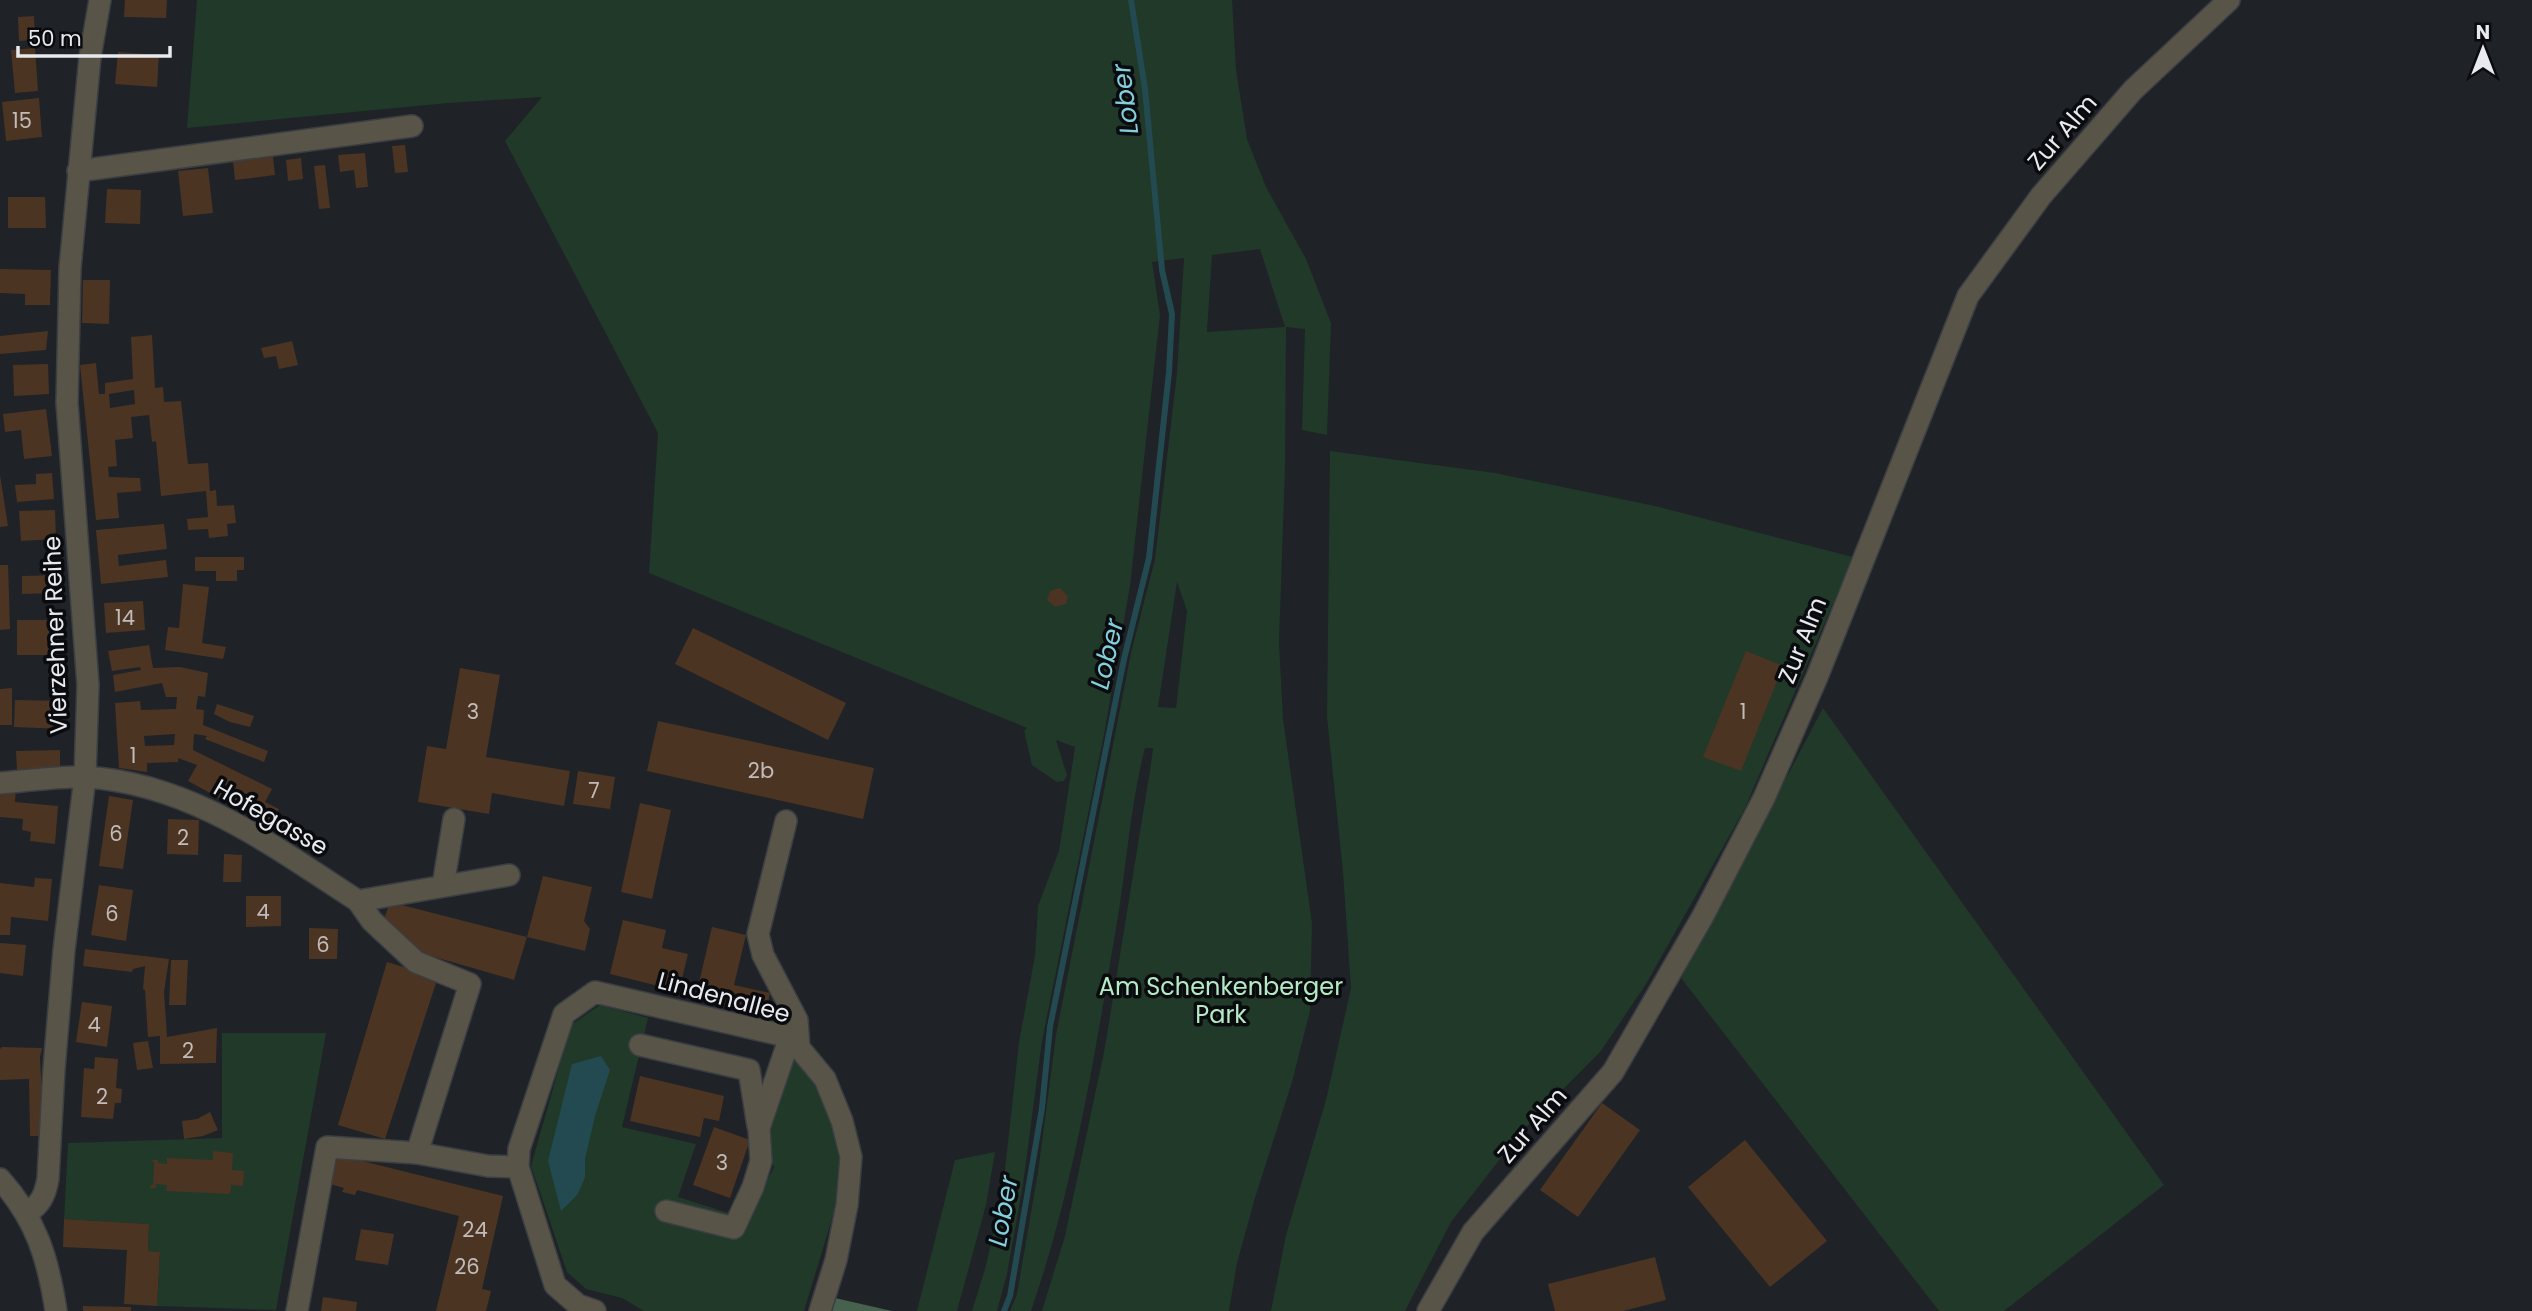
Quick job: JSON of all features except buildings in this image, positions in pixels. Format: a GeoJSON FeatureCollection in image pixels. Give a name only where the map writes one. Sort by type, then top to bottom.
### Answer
{"type":"FeatureCollection","features":[{"type":"Feature","properties":{"kind":"street","name":"Vierzehner Reihe"},"geometry":{"type":"LineString","coordinates":[[27,1213],[38,1206],[45,1194],[48,1179],[59,907],[85,777],[88,685],[67,403],[70,268],[90,57],[100,0]]}},
{"type":"Feature","properties":{"kind":"street","name":"Zur Alm"},"geometry":{"type":"LineString","coordinates":[[1428,1311],[1473,1232],[1613,1072],[1703,916],[1764,798],[1817,677],[1968,296],[2040,196],[2125,100],[2229,0]]}},
{"type":"Feature","properties":{"kind":"street"},"geometry":{"type":"LineString","coordinates":[[78,171],[412,126]]}},
{"type":"Feature","properties":{"kind":"street","name":"Hofegasse"},"geometry":{"type":"LineString","coordinates":[[0,783],[85,777],[150,788],[201,805],[260,838],[358,901]]}},
{"type":"Feature","properties":{"kind":"street"},"geometry":{"type":"LineString","coordinates":[[443,886],[454,819]]}},
{"type":"Feature","properties":{"kind":"street"},"geometry":{"type":"LineString","coordinates":[[759,1128],[795,1042],[797,1020],[763,955],[758,934],[786,821]]}},
{"type":"Feature","properties":{"kind":"street"},"geometry":{"type":"LineString","coordinates":[[417,1153],[470,984],[416,962],[372,921],[358,901],[509,875]]}},
{"type":"Feature","properties":{"kind":"street","name":"Lindenallee"},"geometry":{"type":"LineString","coordinates":[[595,1311],[578,1305],[555,1285],[518,1167],[519,1149],[564,1014],[595,992],[795,1042],[825,1079],[842,1121],[851,1157],[836,1260],[820,1311]]}},
{"type":"Feature","properties":{"kind":"street"},"geometry":{"type":"LineString","coordinates":[[639,1045],[749,1070],[759,1128],[761,1161],[734,1228],[666,1211]]}},
{"type":"Feature","properties":{"kind":"street"},"geometry":{"type":"LineString","coordinates":[[297,1311],[327,1147],[417,1153],[488,1166],[518,1167]]}},
{"type":"Feature","properties":{"kind":"street"},"geometry":{"type":"LineString","coordinates":[[0,1179],[27,1213],[44,1250],[56,1311]]}},
{"type":"Feature","properties":{"kind":"green space","name":"Am Schenkenberger Park"},"geometry":{"type":"Polygon","coordinates":[[[197,0],[1232,0],[1236,70],[1247,139],[1266,187],[1306,259],[1331,323],[1327,435],[1302,430],[1305,329],[1286,327],[1285,468],[1279,642],[1283,719],[1312,923],[1310,1011],[1292,1082],[1237,1263],[1229,1311],[1042,1311],[1065,1236],[1105,1047],[1151,764],[1153,748],[1145,748],[1101,1016],[1072,1165],[1031,1311],[1010,1311],[1017,1294],[1038,1172],[1056,1035],[1131,653],[1155,559],[1177,373],[1184,258],[1152,262],[1160,315],[1130,586],[1104,735],[1042,1041],[1023,1184],[1007,1274],[997,1311],[972,1311],[1002,1197],[1019,1042],[1035,956],[1038,906],[1059,851],[1075,747],[1056,740],[1067,775],[1064,781],[1057,782],[1032,765],[1024,731],[1027,728],[649,573],[658,433],[505,141],[542,97],[448,103],[187,128],[197,0]],[[1260,249],[1212,255],[1207,332],[1285,327],[1260,249]],[[1177,582],[1158,707],[1176,708],[1187,611],[1177,582]]]}},
{"type":"Feature","properties":{"kind":"green space"},"geometry":{"type":"Polygon","coordinates":[[[1330,451],[1495,473],[1655,506],[1853,557],[1745,808],[1646,984],[1601,1051],[1521,1132],[1451,1222],[1405,1311],[1271,1311],[1286,1235],[1326,1100],[1351,988],[1343,872],[1327,717],[1330,451]]]}},
{"type":"Feature","properties":{"kind":"green space"},"geometry":{"type":"Polygon","coordinates":[[[1823,708],[2164,1185],[2004,1311],[1939,1311],[1681,978],[1823,708]]]}},
{"type":"Feature","properties":{"kind":"green space"},"geometry":{"type":"Polygon","coordinates":[[[600,1005],[648,1018],[622,1127],[696,1144],[678,1197],[748,1219],[774,1167],[766,1146],[767,1129],[792,1053],[818,1083],[832,1123],[839,1159],[835,1209],[804,1311],[644,1311],[622,1298],[586,1289],[567,1272],[531,1166],[571,1025],[600,1005]]]}},
{"type":"Feature","properties":{"kind":"green space"},"geometry":{"type":"Polygon","coordinates":[[[222,1033],[326,1033],[276,1310],[157,1306],[160,1252],[148,1251],[149,1224],[64,1219],[68,1143],[222,1138],[222,1033]]]}},
{"type":"Feature","properties":{"kind":"green space"},"geometry":{"type":"Polygon","coordinates":[[[995,1152],[986,1205],[957,1311],[917,1311],[955,1160],[995,1152]]]}},
{"type":"Feature","properties":{"kind":"green space"},"geometry":{"type":"Polygon","coordinates":[[[835,1298],[892,1311],[831,1311],[835,1298]]]}},
{"type":"Feature","properties":{"kind":"water"},"geometry":{"type":"Polygon","coordinates":[[[601,1056],[610,1070],[595,1116],[585,1159],[585,1177],[578,1194],[561,1211],[548,1161],[572,1064],[601,1056]]]}},
{"type":"Feature","properties":{"kind":"waterway","name":"Lober"},"geometry":{"type":"LineString","coordinates":[[1004,1311],[1010,1296],[1042,1108],[1050,1027],[1124,659],[1149,558],[1169,372],[1172,314],[1162,270],[1145,89],[1131,0]]}}]}
